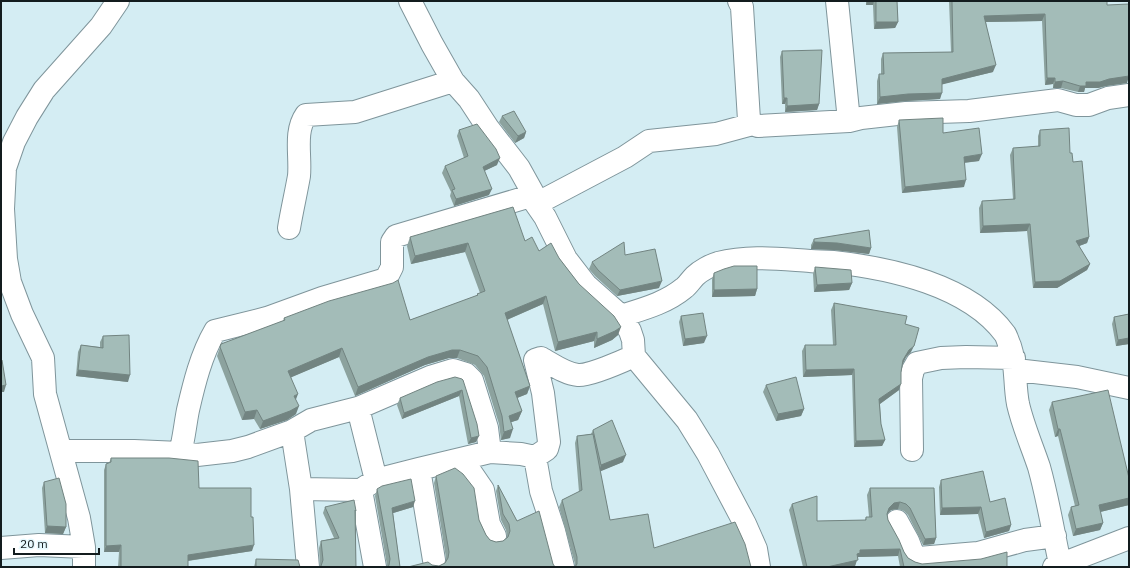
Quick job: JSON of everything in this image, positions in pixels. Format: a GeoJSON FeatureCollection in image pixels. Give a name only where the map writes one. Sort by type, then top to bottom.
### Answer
{"type":"FeatureCollection","features":[{"type":"Feature","properties":{"kind":"street"},"geometry":{"type":"LineString","coordinates":[[1,548],[39,545],[84,557],[79,518],[44,394],[43,358],[22,314],[10,282],[6,259],[3,209],[5,168],[14,142],[27,117],[44,90],[101,26],[118,1]]}},
{"type":"Feature","properties":{"kind":"street"},"geometry":{"type":"LineString","coordinates":[[410,1],[428,38],[453,81],[469,99],[488,128],[519,168],[566,259],[586,285],[621,316],[630,331],[633,340],[634,356],[687,420],[708,454],[745,524],[756,549],[759,567]]}},
{"type":"Feature","properties":{"kind":"street"},"geometry":{"type":"LineString","coordinates":[[739,1],[742,7],[749,120],[758,126],[849,121],[861,118],[906,113],[969,111],[1058,100],[1076,105],[1089,105],[1108,98],[1129,96]]}},
{"type":"Feature","properties":{"kind":"street"},"geometry":{"type":"LineString","coordinates":[[837,1],[849,121]]}},
{"type":"Feature","properties":{"kind":"street"},"geometry":{"type":"LineString","coordinates":[[290,228],[299,174],[300,131],[302,122],[306,115],[355,112],[453,81]]}},
{"type":"Feature","properties":{"kind":"street"},"geometry":{"type":"LineString","coordinates":[[180,453],[184,440],[188,411],[201,363],[208,342],[215,331],[267,318],[322,298],[386,280],[392,268],[392,242],[396,236],[535,199],[625,157],[649,141],[716,134],[753,124]]}},
{"type":"Feature","properties":{"kind":"street"},"geometry":{"type":"LineString","coordinates":[[621,316],[648,308],[669,298],[685,288],[696,275],[716,264],[738,259],[764,258],[831,262],[863,266],[895,272],[940,286],[984,311],[1006,335],[1015,364],[1018,404],[1025,432],[1036,457],[1045,488],[1055,536],[1057,565],[1129,538]]}},
{"type":"Feature","properties":{"kind":"street"},"geometry":{"type":"LineString","coordinates":[[301,489],[369,485],[420,469],[490,452],[521,454],[535,457],[547,449],[550,442],[543,393],[535,360],[540,358],[568,372],[579,375],[608,367],[634,356]]}},
{"type":"Feature","properties":{"kind":"street"},"geometry":{"type":"LineString","coordinates":[[912,450],[911,378],[917,363],[941,358],[966,356],[1015,364],[1129,388]]}},
{"type":"Feature","properties":{"kind":"street"},"geometry":{"type":"LineString","coordinates":[[61,451],[134,451],[198,455],[232,451],[248,447],[292,431],[311,420],[358,408],[448,370],[453,370],[466,374],[472,380],[489,439],[490,452]]}},
{"type":"Feature","properties":{"kind":"street"},"geometry":{"type":"LineString","coordinates":[[358,408],[369,485],[375,567]]}},
{"type":"Feature","properties":{"kind":"street"},"geometry":{"type":"LineString","coordinates":[[292,431],[301,489],[308,567]]}},
{"type":"Feature","properties":{"kind":"street"},"geometry":{"type":"LineString","coordinates":[[535,457],[540,491],[554,531],[563,567]]}},
{"type":"Feature","properties":{"kind":"street"},"geometry":{"type":"LineString","coordinates":[[455,461],[470,471],[483,490],[489,524],[495,536]]}},
{"type":"Feature","properties":{"kind":"street"},"geometry":{"type":"LineString","coordinates":[[420,469],[434,560]]}},
{"type":"Feature","properties":{"kind":"street"},"geometry":{"type":"LineString","coordinates":[[897,521],[913,554],[919,558],[978,553],[1025,540],[1055,536]]}},
{"type":"Feature","properties":{"kind":"building"},"geometry":{"type":"Polygon","coordinates":[[[876,1],[897,1],[898,22],[876,22],[876,1]]]}},
{"type":"Feature","properties":{"kind":"building"},"geometry":{"type":"Polygon","coordinates":[[[952,1],[1107,1],[1107,5],[1129,4],[1129,76],[1100,82],[1086,82],[1086,86],[1080,86],[1063,81],[1055,82],[1055,78],[1047,78],[1045,14],[984,16],[996,65],[942,79],[942,93],[880,97],[879,74],[884,74],[883,53],[953,52],[952,1]]]}},
{"type":"Feature","properties":{"kind":"building"},"geometry":{"type":"Polygon","coordinates":[[[822,50],[819,104],[787,106],[787,98],[784,98],[782,51],[822,50]]]}},
{"type":"Feature","properties":{"kind":"building"},"geometry":{"type":"Polygon","coordinates":[[[514,111],[526,132],[518,136],[502,116],[514,111]]]}},
{"type":"Feature","properties":{"kind":"building"},"geometry":{"type":"Polygon","coordinates":[[[943,118],[943,133],[979,128],[982,154],[964,157],[966,180],[905,187],[899,120],[943,118]]]}},
{"type":"Feature","properties":{"kind":"building"},"geometry":{"type":"Polygon","coordinates":[[[477,124],[496,149],[500,158],[483,167],[492,189],[456,199],[452,190],[455,189],[445,166],[468,156],[459,130],[477,124]]]}},
{"type":"Feature","properties":{"kind":"building"},"geometry":{"type":"Polygon","coordinates":[[[1069,128],[1070,153],[1072,153],[1073,162],[1082,161],[1089,237],[1076,241],[1090,264],[1060,281],[1035,282],[1030,224],[983,226],[982,201],[1015,199],[1013,148],[1040,146],[1040,130],[1069,128]]]}},
{"type":"Feature","properties":{"kind":"building"},"geometry":{"type":"Polygon","coordinates":[[[513,207],[525,241],[532,237],[539,251],[551,243],[559,258],[579,284],[614,316],[621,327],[597,339],[597,332],[558,342],[546,296],[505,313],[530,386],[515,392],[522,411],[509,416],[513,429],[504,432],[502,416],[487,367],[478,356],[460,350],[452,350],[428,357],[358,387],[342,348],[288,371],[298,394],[294,396],[299,406],[263,421],[257,410],[245,412],[220,347],[221,344],[285,320],[284,318],[329,301],[393,283],[398,280],[410,320],[478,295],[477,294],[485,291],[468,243],[415,256],[410,237],[513,207]]]}},
{"type":"Feature","properties":{"kind":"building"},"geometry":{"type":"Polygon","coordinates":[[[869,230],[871,248],[837,243],[814,242],[814,239],[869,230]]]}},
{"type":"Feature","properties":{"kind":"building"},"geometry":{"type":"Polygon","coordinates":[[[624,242],[625,255],[655,249],[662,281],[620,290],[598,270],[592,262],[624,242]]]}},
{"type":"Feature","properties":{"kind":"building"},"geometry":{"type":"Polygon","coordinates":[[[734,266],[757,266],[757,289],[714,290],[714,273],[734,266]]]}},
{"type":"Feature","properties":{"kind":"building"},"geometry":{"type":"Polygon","coordinates":[[[815,267],[851,270],[852,283],[817,285],[815,267]]]}},
{"type":"Feature","properties":{"kind":"building"},"geometry":{"type":"Polygon","coordinates":[[[834,303],[907,316],[905,324],[919,328],[914,346],[909,350],[903,360],[901,384],[879,399],[881,424],[885,440],[856,441],[854,369],[806,370],[805,345],[836,345],[834,303]]]}},
{"type":"Feature","properties":{"kind":"building"},"geometry":{"type":"Polygon","coordinates":[[[703,313],[707,336],[685,339],[681,316],[703,313]]]}},
{"type":"Feature","properties":{"kind":"building"},"geometry":{"type":"Polygon","coordinates":[[[1129,314],[1129,338],[1118,340],[1114,317],[1129,314]]]}},
{"type":"Feature","properties":{"kind":"building"},"geometry":{"type":"Polygon","coordinates":[[[129,335],[130,375],[78,370],[81,345],[103,348],[103,336],[129,335]]]}},
{"type":"Feature","properties":{"kind":"building"},"geometry":{"type":"Polygon","coordinates":[[[1,360],[6,385],[1,386],[1,360]]]}},
{"type":"Feature","properties":{"kind":"building"},"geometry":{"type":"Polygon","coordinates":[[[455,377],[463,380],[477,424],[479,436],[471,438],[462,390],[404,413],[400,398],[437,382],[455,377]]]}},
{"type":"Feature","properties":{"kind":"building"},"geometry":{"type":"Polygon","coordinates":[[[796,377],[804,409],[778,414],[766,385],[796,377]]]}},
{"type":"Feature","properties":{"kind":"building"},"geometry":{"type":"Polygon","coordinates":[[[1108,390],[1129,478],[1129,498],[1099,505],[1103,523],[1076,529],[1071,507],[1079,505],[1052,402],[1108,390]]]}},
{"type":"Feature","properties":{"kind":"building"},"geometry":{"type":"Polygon","coordinates":[[[612,420],[626,455],[601,465],[593,430],[612,420]]]}},
{"type":"Feature","properties":{"kind":"building"},"geometry":{"type":"Polygon","coordinates":[[[593,434],[610,520],[648,514],[654,548],[735,522],[745,544],[751,567],[575,567],[577,564],[577,557],[562,500],[582,490],[577,436],[593,434]]]}},
{"type":"Feature","properties":{"kind":"building"},"geometry":{"type":"Polygon","coordinates":[[[111,458],[169,458],[198,461],[199,488],[251,488],[251,517],[253,517],[254,545],[188,555],[188,567],[121,567],[121,545],[106,546],[106,464],[111,462],[111,458]]]}},
{"type":"Feature","properties":{"kind":"building"},"geometry":{"type":"Polygon","coordinates":[[[455,468],[463,474],[474,488],[479,520],[490,540],[496,542],[503,541],[508,537],[510,531],[509,524],[503,514],[498,485],[517,521],[539,511],[555,567],[408,567],[428,562],[432,565],[439,566],[445,563],[448,558],[449,552],[436,476],[455,468]]]}},
{"type":"Feature","properties":{"kind":"building"},"geometry":{"type":"Polygon","coordinates":[[[983,471],[990,502],[1005,498],[1011,525],[986,532],[981,507],[942,508],[941,480],[983,471]]]}},
{"type":"Feature","properties":{"kind":"building"},"geometry":{"type":"Polygon","coordinates":[[[59,478],[66,504],[66,527],[47,526],[44,482],[59,478]]]}},
{"type":"Feature","properties":{"kind":"building"},"geometry":{"type":"Polygon","coordinates":[[[411,479],[415,501],[392,508],[400,567],[388,567],[390,559],[377,489],[382,486],[411,479]]]}},
{"type":"Feature","properties":{"kind":"building"},"geometry":{"type":"Polygon","coordinates":[[[870,488],[934,488],[936,538],[925,539],[910,508],[906,504],[900,502],[894,503],[889,508],[887,514],[888,520],[908,558],[922,564],[981,559],[1007,552],[1007,567],[904,567],[900,549],[860,550],[860,553],[857,554],[858,560],[827,567],[807,567],[792,504],[817,496],[817,521],[866,520],[866,517],[872,517],[870,488]]]}},
{"type":"Feature","properties":{"kind":"building"},"geometry":{"type":"Polygon","coordinates":[[[354,500],[356,511],[355,510],[356,567],[321,567],[323,560],[321,541],[339,538],[325,507],[354,500]]]}},
{"type":"Feature","properties":{"kind":"building"},"geometry":{"type":"Polygon","coordinates":[[[256,559],[298,560],[300,567],[256,567],[256,559]]]}}]}
